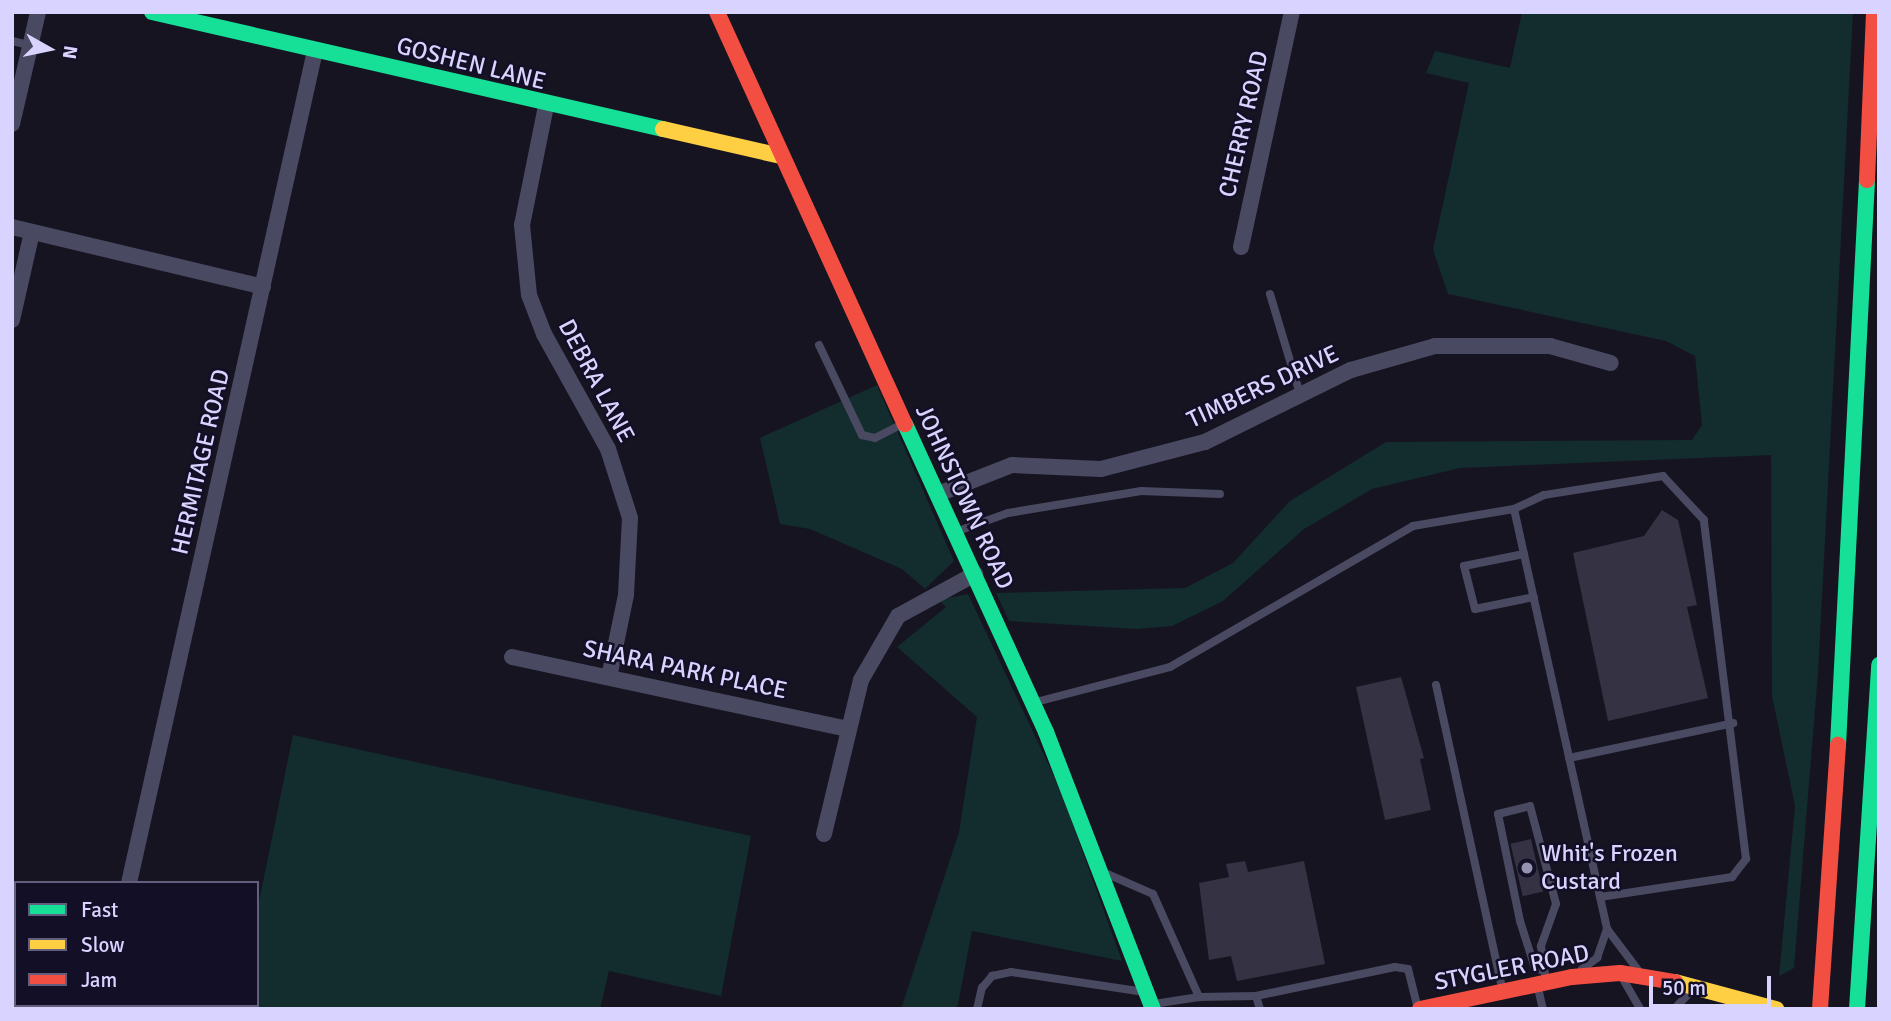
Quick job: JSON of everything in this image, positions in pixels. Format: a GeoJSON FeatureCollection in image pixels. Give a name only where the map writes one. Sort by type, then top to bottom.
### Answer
{"type":"FeatureCollection","features":[{"type":"Feature","properties":{"kind":"main road","name":"GOSHEN LANE"},"geometry":{"type":"LineString","coordinates":[[152,12],[546,106],[781,156]]}},
{"type":"Feature","properties":{"kind":"main road","name":"JOHNSTOWN ROAD"},"geometry":{"type":"LineString","coordinates":[[717,12],[1033,703],[1150,1002]]}},
{"type":"Feature","properties":{"kind":"main road"},"geometry":{"type":"LineString","coordinates":[[1820,1009],[1849,591],[1874,12]]}},
{"type":"Feature","properties":{"kind":"main road"},"geometry":{"type":"LineString","coordinates":[[1867,220],[1879,144]]}},
{"type":"Feature","properties":{"kind":"main road"},"geometry":{"type":"LineString","coordinates":[[1857,1009],[1879,665]]}},
{"type":"Feature","properties":{"kind":"main road","name":"STYGLER ROAD"},"geometry":{"type":"LineString","coordinates":[[1419,1009],[1503,991],[1543,979],[1620,973],[1697,985],[1776,1009]]}},
{"type":"Feature","properties":{"kind":"street"},"geometry":{"type":"LineString","coordinates":[[12,124],[38,12]]}},
{"type":"Feature","properties":{"kind":"street","name":"CHERRY ROAD"},"geometry":{"type":"LineString","coordinates":[[1241,247],[1292,12]]}},
{"type":"Feature","properties":{"kind":"street","name":"HERMITAGE ROAD"},"geometry":{"type":"LineString","coordinates":[[129,881],[315,51]]}},
{"type":"Feature","properties":{"kind":"street","name":"DEBRA LANE"},"geometry":{"type":"LineString","coordinates":[[546,106],[522,225],[529,295],[544,334],[608,449],[629,518],[626,595],[609,677]]}},
{"type":"Feature","properties":{"kind":"street"},"geometry":{"type":"LineString","coordinates":[[12,227],[264,287]]}},
{"type":"Feature","properties":{"kind":"street"},"geometry":{"type":"LineString","coordinates":[[12,320],[32,232]]}},
{"type":"Feature","properties":{"kind":"street","name":"TIMBERS DRIVE"},"geometry":{"type":"LineString","coordinates":[[938,494],[1012,465],[1101,470],[1205,442],[1352,370],[1435,346],[1550,346],[1611,363]]}},
{"type":"Feature","properties":{"kind":"street"},"geometry":{"type":"LineString","coordinates":[[824,834],[847,729],[861,681],[898,616],[975,574]]}},
{"type":"Feature","properties":{"kind":"street","name":"SHARA PARK PLACE"},"geometry":{"type":"LineString","coordinates":[[512,657],[847,729]]}},
{"type":"Feature","properties":{"kind":"lane"},"geometry":{"type":"LineString","coordinates":[[12,41],[30,46]]}},
{"type":"Feature","properties":{"kind":"lane"},"geometry":{"type":"LineString","coordinates":[[1270,294],[1300,394]]}},
{"type":"Feature","properties":{"kind":"lane"},"geometry":{"type":"LineString","coordinates":[[820,345],[862,435],[875,438],[905,423]]}},
{"type":"Feature","properties":{"kind":"lane"},"geometry":{"type":"LineString","coordinates":[[1033,703],[1170,667],[1413,526],[1514,509],[1544,495],[1662,476],[1704,520],[1733,723],[1746,859],[1732,877],[1600,897]]}},
{"type":"Feature","properties":{"kind":"lane"},"geometry":{"type":"LineString","coordinates":[[955,531],[1008,513],[1141,491],[1220,494]]}},
{"type":"Feature","properties":{"kind":"lane"},"geometry":{"type":"LineString","coordinates":[[1514,509],[1607,929],[1642,976]]}},
{"type":"Feature","properties":{"kind":"lane"},"geometry":{"type":"LineString","coordinates":[[1524,554],[1464,566],[1475,609],[1534,597]]}},
{"type":"Feature","properties":{"kind":"lane"},"geometry":{"type":"LineString","coordinates":[[1436,685],[1503,991]]}},
{"type":"Feature","properties":{"kind":"lane"},"geometry":{"type":"LineString","coordinates":[[1569,758],[1733,723]]}},
{"type":"Feature","properties":{"kind":"lane"},"geometry":{"type":"LineString","coordinates":[[1543,979],[1535,968],[1520,921],[1498,814],[1530,806],[1556,904],[1541,946],[1543,979],[1543,1009]]}},
{"type":"Feature","properties":{"kind":"lane"},"geometry":{"type":"LineString","coordinates":[[1100,871],[1153,894],[1199,997]]}},
{"type":"Feature","properties":{"kind":"lane"},"geometry":{"type":"LineString","coordinates":[[1573,977],[1597,958],[1607,929]]}},
{"type":"Feature","properties":{"kind":"lane"},"geometry":{"type":"LineString","coordinates":[[977,1009],[982,988],[992,976],[1011,972],[1132,994],[1150,1002],[1199,997],[1256,996],[1395,967],[1408,969],[1419,1009]]}},
{"type":"Feature","properties":{"kind":"lane"},"geometry":{"type":"LineString","coordinates":[[1620,973],[1640,1009]]}},
{"type":"Feature","properties":{"kind":"lane"},"geometry":{"type":"LineString","coordinates":[[1674,1009],[1697,985]]}},
{"type":"Feature","properties":{"kind":"lane"},"geometry":{"type":"LineString","coordinates":[[1256,996],[1260,1009]]}},
{"type":"Feature","properties":{"kind":"green space"},"geometry":{"type":"Polygon","coordinates":[[[1522,12],[1853,12],[1818,673],[1794,968],[1779,976],[1795,806],[1772,696],[1771,455],[1460,468],[1372,489],[1304,529],[1223,601],[1172,626],[1136,629],[1009,621],[996,593],[1185,588],[1233,563],[1290,501],[1386,442],[1692,440],[1702,425],[1695,356],[1666,341],[1448,294],[1433,250],[1469,83],[1426,73],[1435,51],[1510,68],[1522,12]]]}},
{"type":"Feature","properties":{"kind":"green space"},"geometry":{"type":"Polygon","coordinates":[[[877,385],[954,561],[925,589],[902,569],[810,529],[780,524],[760,438],[877,385]]]}},
{"type":"Feature","properties":{"kind":"green space"},"geometry":{"type":"Polygon","coordinates":[[[968,594],[1060,789],[1122,961],[972,931],[957,1009],[901,1009],[959,832],[977,717],[897,647],[946,607],[939,600],[968,594]]]}},
{"type":"Feature","properties":{"kind":"green space"},"geometry":{"type":"Polygon","coordinates":[[[293,735],[751,836],[721,996],[609,971],[600,1009],[238,1009],[259,1007],[259,901],[293,735]]]}},
{"type":"Feature","properties":{"kind":"building"},"geometry":{"type":"Polygon","coordinates":[[[1662,510],[1678,520],[1697,605],[1687,607],[1708,698],[1608,721],[1573,553],[1644,536],[1662,510]]]}},
{"type":"Feature","properties":{"kind":"building"},"geometry":{"type":"Polygon","coordinates":[[[1401,677],[1424,758],[1420,759],[1431,810],[1385,820],[1356,687],[1401,677]]]}},
{"type":"Feature","properties":{"kind":"building","name":"Whit's Frozen Custard"},"geometry":{"type":"Polygon","coordinates":[[[1531,839],[1543,892],[1523,896],[1511,844],[1531,839]]]}},
{"type":"Feature","properties":{"kind":"building"},"geometry":{"type":"Polygon","coordinates":[[[1245,861],[1248,872],[1304,861],[1325,964],[1237,981],[1231,956],[1209,960],[1199,883],[1229,877],[1226,864],[1245,861]]]}},
{"type":"Feature","properties":{"kind":"traffic: fast"},"geometry":{"type":"LineString","coordinates":[[152,12],[663,129]]}},
{"type":"Feature","properties":{"kind":"traffic: fast"},"geometry":{"type":"LineString","coordinates":[[1838,745],[1867,180]]}},
{"type":"Feature","properties":{"kind":"traffic: fast"},"geometry":{"type":"LineString","coordinates":[[905,424],[1046,732],[1153,1009]]}},
{"type":"Feature","properties":{"kind":"traffic: fast"},"geometry":{"type":"LineString","coordinates":[[1857,1009],[1879,665]]}},
{"type":"Feature","properties":{"kind":"traffic: slow"},"geometry":{"type":"LineString","coordinates":[[663,129],[781,156]]}},
{"type":"Feature","properties":{"kind":"traffic: slow"},"geometry":{"type":"LineString","coordinates":[[1675,982],[1776,1009]]}},
{"type":"Feature","properties":{"kind":"traffic: jam"},"geometry":{"type":"LineString","coordinates":[[717,12],[905,424]]}},
{"type":"Feature","properties":{"kind":"traffic: jam"},"geometry":{"type":"LineString","coordinates":[[1867,180],[1874,12]]}},
{"type":"Feature","properties":{"kind":"traffic: jam"},"geometry":{"type":"LineString","coordinates":[[1820,1009],[1838,745]]}},
{"type":"Feature","properties":{"kind":"traffic: jam"},"geometry":{"type":"LineString","coordinates":[[1420,1009],[1572,977],[1620,973],[1675,982]]}},
{"type":"Feature","properties":{"kind":"place","name":"Whit's Frozen Custard"},"geometry":{"type":"Point","coordinates":[1527,868]}}]}
